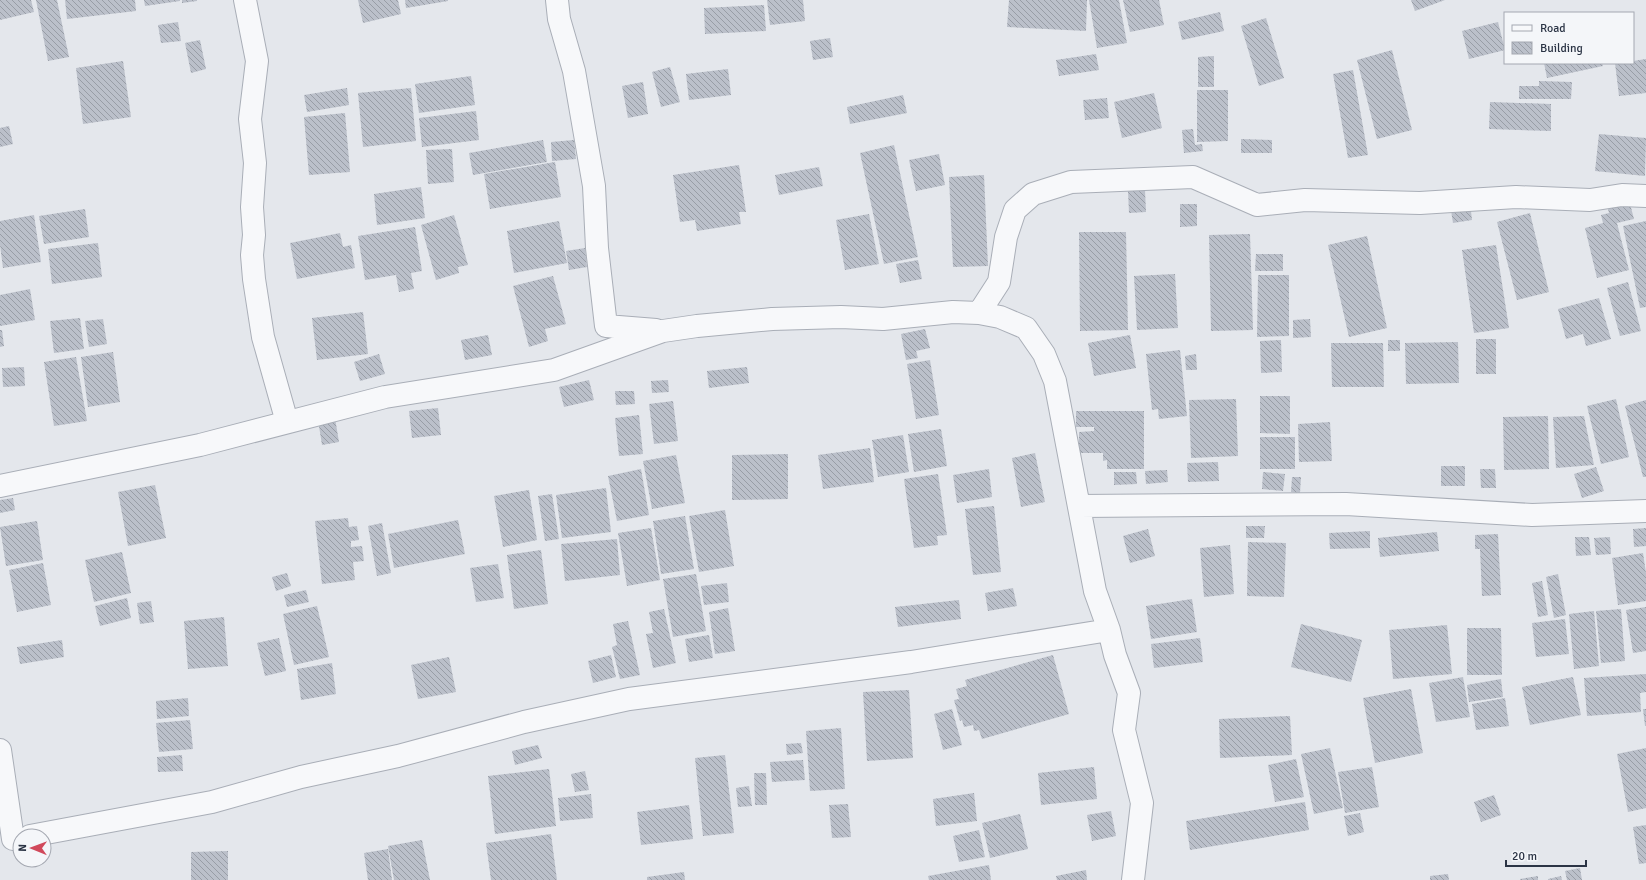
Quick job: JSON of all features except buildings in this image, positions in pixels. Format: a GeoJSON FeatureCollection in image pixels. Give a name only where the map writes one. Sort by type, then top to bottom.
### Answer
{"type":"FeatureCollection","features":[{"type":"Feature","properties":{"kind":"street"},"geometry":{"type":"LineString","coordinates":[[245,0],[257,62],[250,119],[255,163],[252,207],[254,235],[252,255],[254,279],[263,337],[287,422]]}},
{"type":"Feature","properties":{"kind":"street"},"geometry":{"type":"LineString","coordinates":[[557,0],[559,18],[574,70],[594,186],[597,255],[606,326],[663,331],[772,319],[841,317],[883,319],[953,312],[979,313],[1000,317],[1026,328],[1044,354],[1055,381],[1095,591],[1109,630],[1115,655],[1129,693],[1124,730],[1142,803],[1133,880]]}},
{"type":"Feature","properties":{"kind":"street"},"geometry":{"type":"LineString","coordinates":[[979,313],[999,282],[1006,237],[1015,210],[1033,194],[1071,182],[1193,177],[1257,205],[1305,200],[1420,203],[1516,197],[1590,200],[1622,195],[1646,196]]}},
{"type":"Feature","properties":{"kind":"street"},"geometry":{"type":"LineString","coordinates":[[0,486],[200,445],[385,396],[554,370],[663,331]]}},
{"type":"Feature","properties":{"kind":"street"},"geometry":{"type":"LineString","coordinates":[[1079,506],[1346,504],[1532,515],[1646,511]]}},
{"type":"Feature","properties":{"kind":"street"},"geometry":{"type":"LineString","coordinates":[[52,832],[212,802],[301,777],[398,756],[524,722],[629,699],[896,665],[1109,630]]}},
{"type":"Feature","properties":{"kind":"street"},"geometry":{"type":"LineString","coordinates":[[0,750],[14,828]]}}]}
